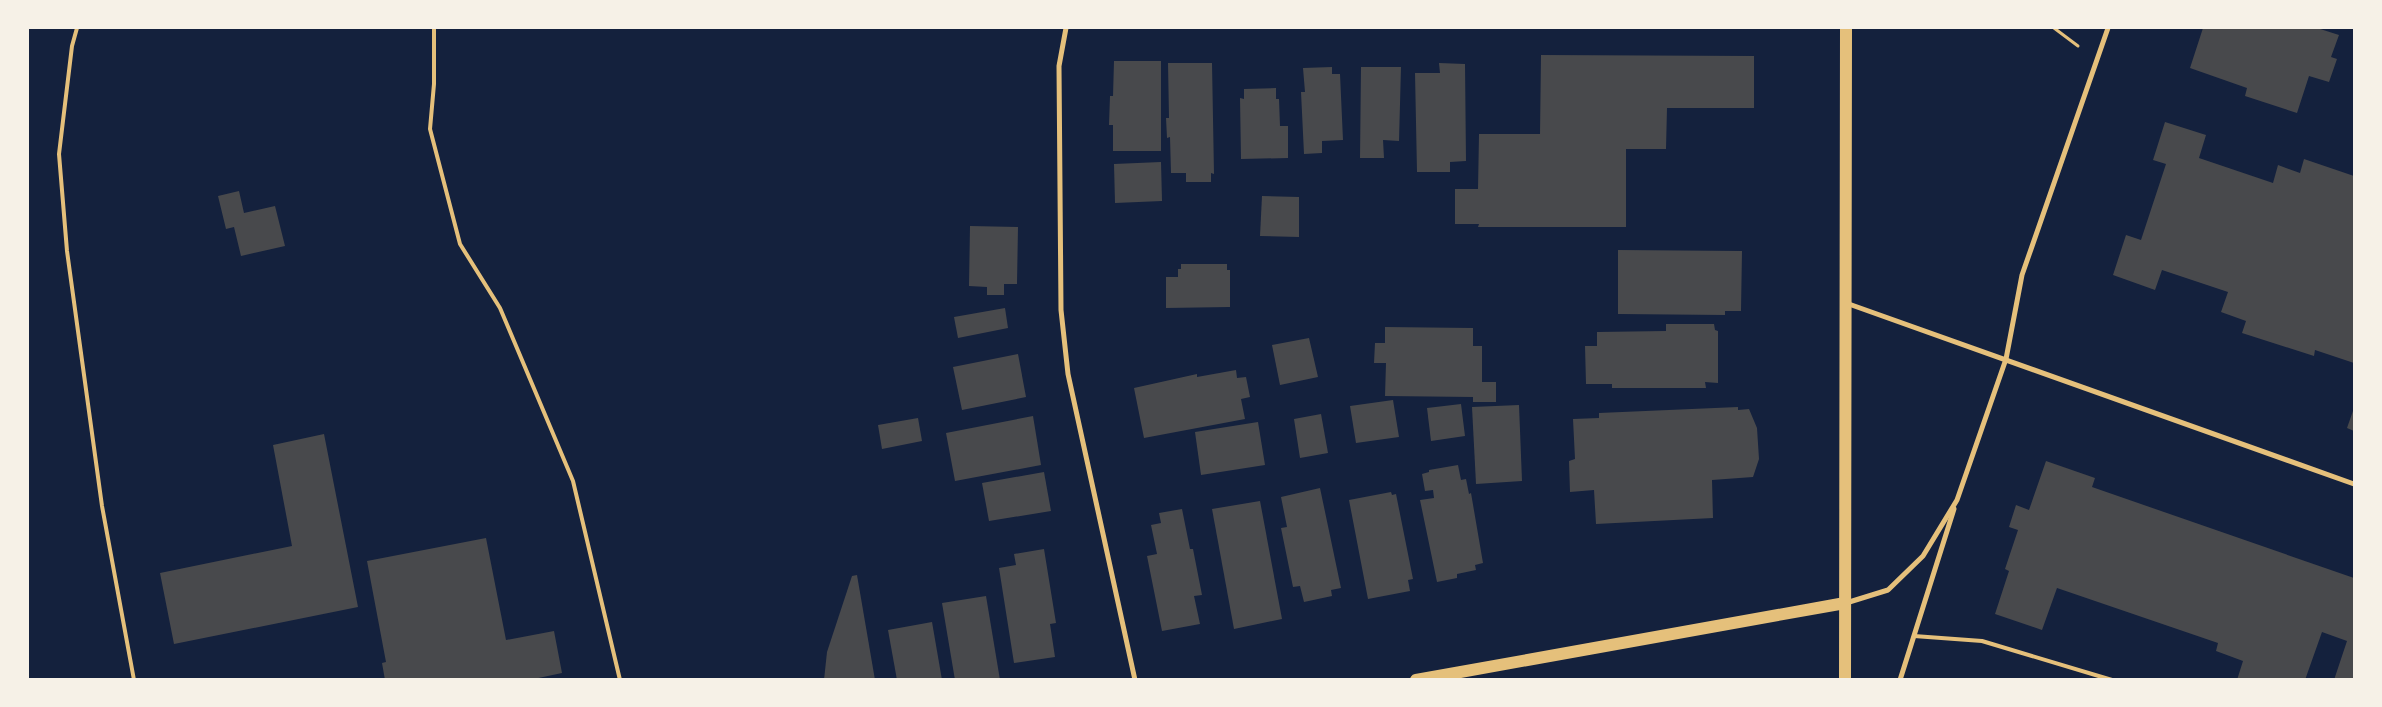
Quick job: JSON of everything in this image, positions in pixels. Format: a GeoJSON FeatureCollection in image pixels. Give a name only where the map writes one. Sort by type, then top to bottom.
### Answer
{"type":"FeatureCollection","features":[{"type":"Feature","properties":{"kind":"main road"},"geometry":{"type":"LineString","coordinates":[[1845,680],[1846,28]]}},
{"type":"Feature","properties":{"kind":"main road"},"geometry":{"type":"LineString","coordinates":[[1416,680],[1845,603]]}},
{"type":"Feature","properties":{"kind":"street"},"geometry":{"type":"LineString","coordinates":[[1066,28],[1059,66],[1062,319],[1068,374],[1135,680]]}},
{"type":"Feature","properties":{"kind":"street"},"geometry":{"type":"LineString","coordinates":[[1900,680],[1957,500],[2006,360],[2022,275],[2108,28]]}},
{"type":"Feature","properties":{"kind":"street"},"geometry":{"type":"LineString","coordinates":[[1845,303],[2354,484]]}},
{"type":"Feature","properties":{"kind":"street"},"geometry":{"type":"LineString","coordinates":[[1845,603],[1888,590],[1923,556],[1957,500]]}},
{"type":"Feature","properties":{"kind":"lane"},"geometry":{"type":"LineString","coordinates":[[77,28],[72,46],[59,154],[66,242],[102,506],[134,680]]}},
{"type":"Feature","properties":{"kind":"lane"},"geometry":{"type":"LineString","coordinates":[[434,28],[434,84],[430,129],[460,244],[500,308],[573,481],[620,680]]}},
{"type":"Feature","properties":{"kind":"lane"},"geometry":{"type":"LineString","coordinates":[[1914,636],[1982,641],[2112,680]]}},
{"type":"Feature","properties":{"kind":"path"},"geometry":{"type":"LineString","coordinates":[[2054,28],[2097,60]]}},
{"type":"Feature","properties":{"kind":"building"},"geometry":{"type":"Polygon","coordinates":[[[2203,28],[2317,28],[2339,35],[2331,57],[2337,59],[2329,82],[2309,76],[2297,113],[2245,96],[2247,88],[2190,68],[2203,28]]]}},
{"type":"Feature","properties":{"kind":"building"},"geometry":{"type":"Polygon","coordinates":[[[1541,55],[1754,56],[1754,108],[1667,108],[1666,149],[1626,149],[1626,227],[1478,227],[1479,224],[1455,224],[1455,189],[1478,189],[1479,134],[1540,134],[1541,55]]]}},
{"type":"Feature","properties":{"kind":"building"},"geometry":{"type":"Polygon","coordinates":[[[1114,61],[1161,61],[1161,151],[1113,151],[1113,125],[1109,125],[1110,96],[1113,96],[1114,61]]]}},
{"type":"Feature","properties":{"kind":"building"},"geometry":{"type":"Polygon","coordinates":[[[1168,63],[1212,63],[1214,174],[1211,173],[1211,182],[1186,182],[1186,173],[1171,173],[1170,137],[1167,138],[1166,118],[1169,118],[1168,63]]]}},
{"type":"Feature","properties":{"kind":"building"},"geometry":{"type":"Polygon","coordinates":[[[1439,63],[1465,64],[1466,161],[1450,162],[1450,172],[1417,172],[1415,73],[1440,73],[1439,63]]]}},
{"type":"Feature","properties":{"kind":"building"},"geometry":{"type":"Polygon","coordinates":[[[1332,67],[1332,74],[1340,74],[1343,140],[1322,141],[1322,153],[1304,154],[1301,92],[1305,92],[1303,68],[1332,67]]]}},
{"type":"Feature","properties":{"kind":"building"},"geometry":{"type":"Polygon","coordinates":[[[1361,67],[1401,67],[1399,141],[1383,140],[1384,158],[1360,158],[1361,67]]]}},
{"type":"Feature","properties":{"kind":"building"},"geometry":{"type":"Polygon","coordinates":[[[1276,88],[1276,99],[1279,99],[1280,126],[1288,126],[1288,158],[1241,159],[1240,98],[1244,99],[1244,89],[1276,88]]]}},
{"type":"Feature","properties":{"kind":"building"},"geometry":{"type":"Polygon","coordinates":[[[2165,122],[2206,135],[2199,158],[2273,183],[2278,165],[2300,173],[2304,159],[2354,176],[2354,363],[2315,350],[2314,356],[2242,333],[2246,321],[2221,312],[2228,292],[2162,270],[2155,290],[2113,275],[2126,235],[2141,240],[2166,164],[2153,160],[2165,122]]]}},
{"type":"Feature","properties":{"kind":"building"},"geometry":{"type":"Polygon","coordinates":[[[1161,162],[1162,201],[1115,203],[1114,164],[1161,162]]]}},
{"type":"Feature","properties":{"kind":"building"},"geometry":{"type":"Polygon","coordinates":[[[239,191],[244,213],[275,206],[285,246],[241,256],[234,227],[226,229],[218,196],[239,191]]]}},
{"type":"Feature","properties":{"kind":"building"},"geometry":{"type":"Polygon","coordinates":[[[1262,196],[1299,197],[1299,237],[1260,236],[1262,196]]]}},
{"type":"Feature","properties":{"kind":"building"},"geometry":{"type":"Polygon","coordinates":[[[970,226],[1018,227],[1017,284],[1004,284],[1004,295],[987,295],[987,287],[969,286],[970,226]]]}},
{"type":"Feature","properties":{"kind":"building"},"geometry":{"type":"Polygon","coordinates":[[[1618,250],[1742,251],[1741,311],[1725,311],[1725,315],[1618,314],[1618,250]]]}},
{"type":"Feature","properties":{"kind":"building"},"geometry":{"type":"Polygon","coordinates":[[[1181,264],[1227,264],[1227,270],[1230,270],[1230,307],[1166,308],[1166,277],[1178,277],[1178,269],[1181,269],[1181,264]]]}},
{"type":"Feature","properties":{"kind":"building"},"geometry":{"type":"Polygon","coordinates":[[[1005,308],[1008,328],[958,338],[954,317],[1005,308]]]}},
{"type":"Feature","properties":{"kind":"building"},"geometry":{"type":"Polygon","coordinates":[[[1666,324],[1714,324],[1715,330],[1718,331],[1718,383],[1705,382],[1706,388],[1612,388],[1612,384],[1586,384],[1585,346],[1597,346],[1597,332],[1666,331],[1666,324]]]}},
{"type":"Feature","properties":{"kind":"building"},"geometry":{"type":"Polygon","coordinates":[[[1385,327],[1473,328],[1473,346],[1482,346],[1482,382],[1496,382],[1496,402],[1473,402],[1473,397],[1385,396],[1386,363],[1374,363],[1375,343],[1385,343],[1385,327]]]}},
{"type":"Feature","properties":{"kind":"building"},"geometry":{"type":"Polygon","coordinates":[[[1309,338],[1318,377],[1280,385],[1272,345],[1309,338]]]}},
{"type":"Feature","properties":{"kind":"building"},"geometry":{"type":"Polygon","coordinates":[[[1018,354],[1026,397],[962,410],[953,367],[1018,354]]]}},
{"type":"Feature","properties":{"kind":"building"},"geometry":{"type":"Polygon","coordinates":[[[1236,370],[1237,378],[1246,377],[1250,397],[1241,399],[1245,419],[1144,438],[1134,388],[1197,374],[1197,377],[1236,370]]]}},
{"type":"Feature","properties":{"kind":"building"},"geometry":{"type":"Polygon","coordinates":[[[1393,400],[1399,437],[1356,443],[1350,406],[1393,400]]]}},
{"type":"Feature","properties":{"kind":"building"},"geometry":{"type":"Polygon","coordinates":[[[1461,404],[1465,436],[1431,441],[1427,408],[1461,404]]]}},
{"type":"Feature","properties":{"kind":"building"},"geometry":{"type":"Polygon","coordinates":[[[1519,405],[1522,481],[1476,484],[1472,407],[1519,405]]]}},
{"type":"Feature","properties":{"kind":"building"},"geometry":{"type":"Polygon","coordinates":[[[1738,407],[1738,410],[1749,409],[1757,428],[1759,459],[1753,477],[1712,480],[1713,518],[1596,524],[1594,490],[1570,492],[1569,461],[1575,459],[1573,419],[1599,418],[1599,413],[1738,407]]]}},
{"type":"Feature","properties":{"kind":"building"},"geometry":{"type":"Polygon","coordinates":[[[2354,408],[2354,431],[2347,428],[2354,408]]]}},
{"type":"Feature","properties":{"kind":"building"},"geometry":{"type":"Polygon","coordinates":[[[1321,414],[1328,453],[1300,458],[1294,419],[1321,414]]]}},
{"type":"Feature","properties":{"kind":"building"},"geometry":{"type":"Polygon","coordinates":[[[1033,416],[1041,465],[955,481],[946,433],[1033,416]]]}},
{"type":"Feature","properties":{"kind":"building"},"geometry":{"type":"Polygon","coordinates":[[[918,418],[922,441],[882,449],[878,425],[918,418]]]}},
{"type":"Feature","properties":{"kind":"building"},"geometry":{"type":"Polygon","coordinates":[[[1258,422],[1265,465],[1201,475],[1195,432],[1258,422]]]}},
{"type":"Feature","properties":{"kind":"building"},"geometry":{"type":"Polygon","coordinates":[[[324,434],[358,607],[174,644],[160,573],[292,546],[273,445],[324,434]]]}},
{"type":"Feature","properties":{"kind":"building"},"geometry":{"type":"Polygon","coordinates":[[[2046,461],[2095,478],[2092,487],[2354,578],[2354,680],[2334,680],[2347,641],[2322,632],[2305,680],[2237,680],[2243,661],[2216,651],[2218,643],[2057,588],[2042,630],[1995,614],[2009,571],[2005,569],[2018,530],[2009,527],[2016,505],[2029,510],[2046,461]]]}},
{"type":"Feature","properties":{"kind":"building"},"geometry":{"type":"Polygon","coordinates":[[[1458,465],[1461,480],[1466,479],[1469,494],[1471,493],[1483,563],[1475,565],[1476,570],[1457,574],[1457,578],[1437,582],[1420,500],[1434,498],[1433,490],[1425,491],[1422,474],[1429,472],[1429,470],[1458,465]]]}},
{"type":"Feature","properties":{"kind":"building"},"geometry":{"type":"Polygon","coordinates":[[[1044,472],[1051,511],[989,521],[982,483],[1044,472]]]}},
{"type":"Feature","properties":{"kind":"building"},"geometry":{"type":"Polygon","coordinates":[[[1320,488],[1341,588],[1331,590],[1332,596],[1304,602],[1300,586],[1293,587],[1281,528],[1287,527],[1281,497],[1320,488]]]}},
{"type":"Feature","properties":{"kind":"building"},"geometry":{"type":"Polygon","coordinates":[[[1391,492],[1392,495],[1396,494],[1413,579],[1408,580],[1410,591],[1368,599],[1349,500],[1391,492]]]}},
{"type":"Feature","properties":{"kind":"building"},"geometry":{"type":"Polygon","coordinates":[[[1260,501],[1282,619],[1234,629],[1212,509],[1260,501]]]}},
{"type":"Feature","properties":{"kind":"building"},"geometry":{"type":"Polygon","coordinates":[[[1182,509],[1190,549],[1193,549],[1202,595],[1194,596],[1200,624],[1162,631],[1147,556],[1157,554],[1151,525],[1161,523],[1159,513],[1182,509]]]}},
{"type":"Feature","properties":{"kind":"building"},"geometry":{"type":"Polygon","coordinates":[[[486,538],[506,640],[554,631],[562,673],[529,680],[385,680],[382,663],[386,662],[367,561],[486,538]]]}},
{"type":"Feature","properties":{"kind":"building"},"geometry":{"type":"Polygon","coordinates":[[[1044,549],[1056,623],[1050,624],[1055,657],[1014,663],[999,568],[1016,565],[1014,554],[1044,549]]]}},
{"type":"Feature","properties":{"kind":"building"},"geometry":{"type":"Polygon","coordinates":[[[857,575],[875,680],[824,680],[827,652],[852,576],[857,575]]]}},
{"type":"Feature","properties":{"kind":"building"},"geometry":{"type":"Polygon","coordinates":[[[986,596],[1000,680],[955,680],[942,603],[986,596]]]}},
{"type":"Feature","properties":{"kind":"building"},"geometry":{"type":"Polygon","coordinates":[[[932,622],[942,680],[897,680],[888,630],[932,622]]]}}]}
